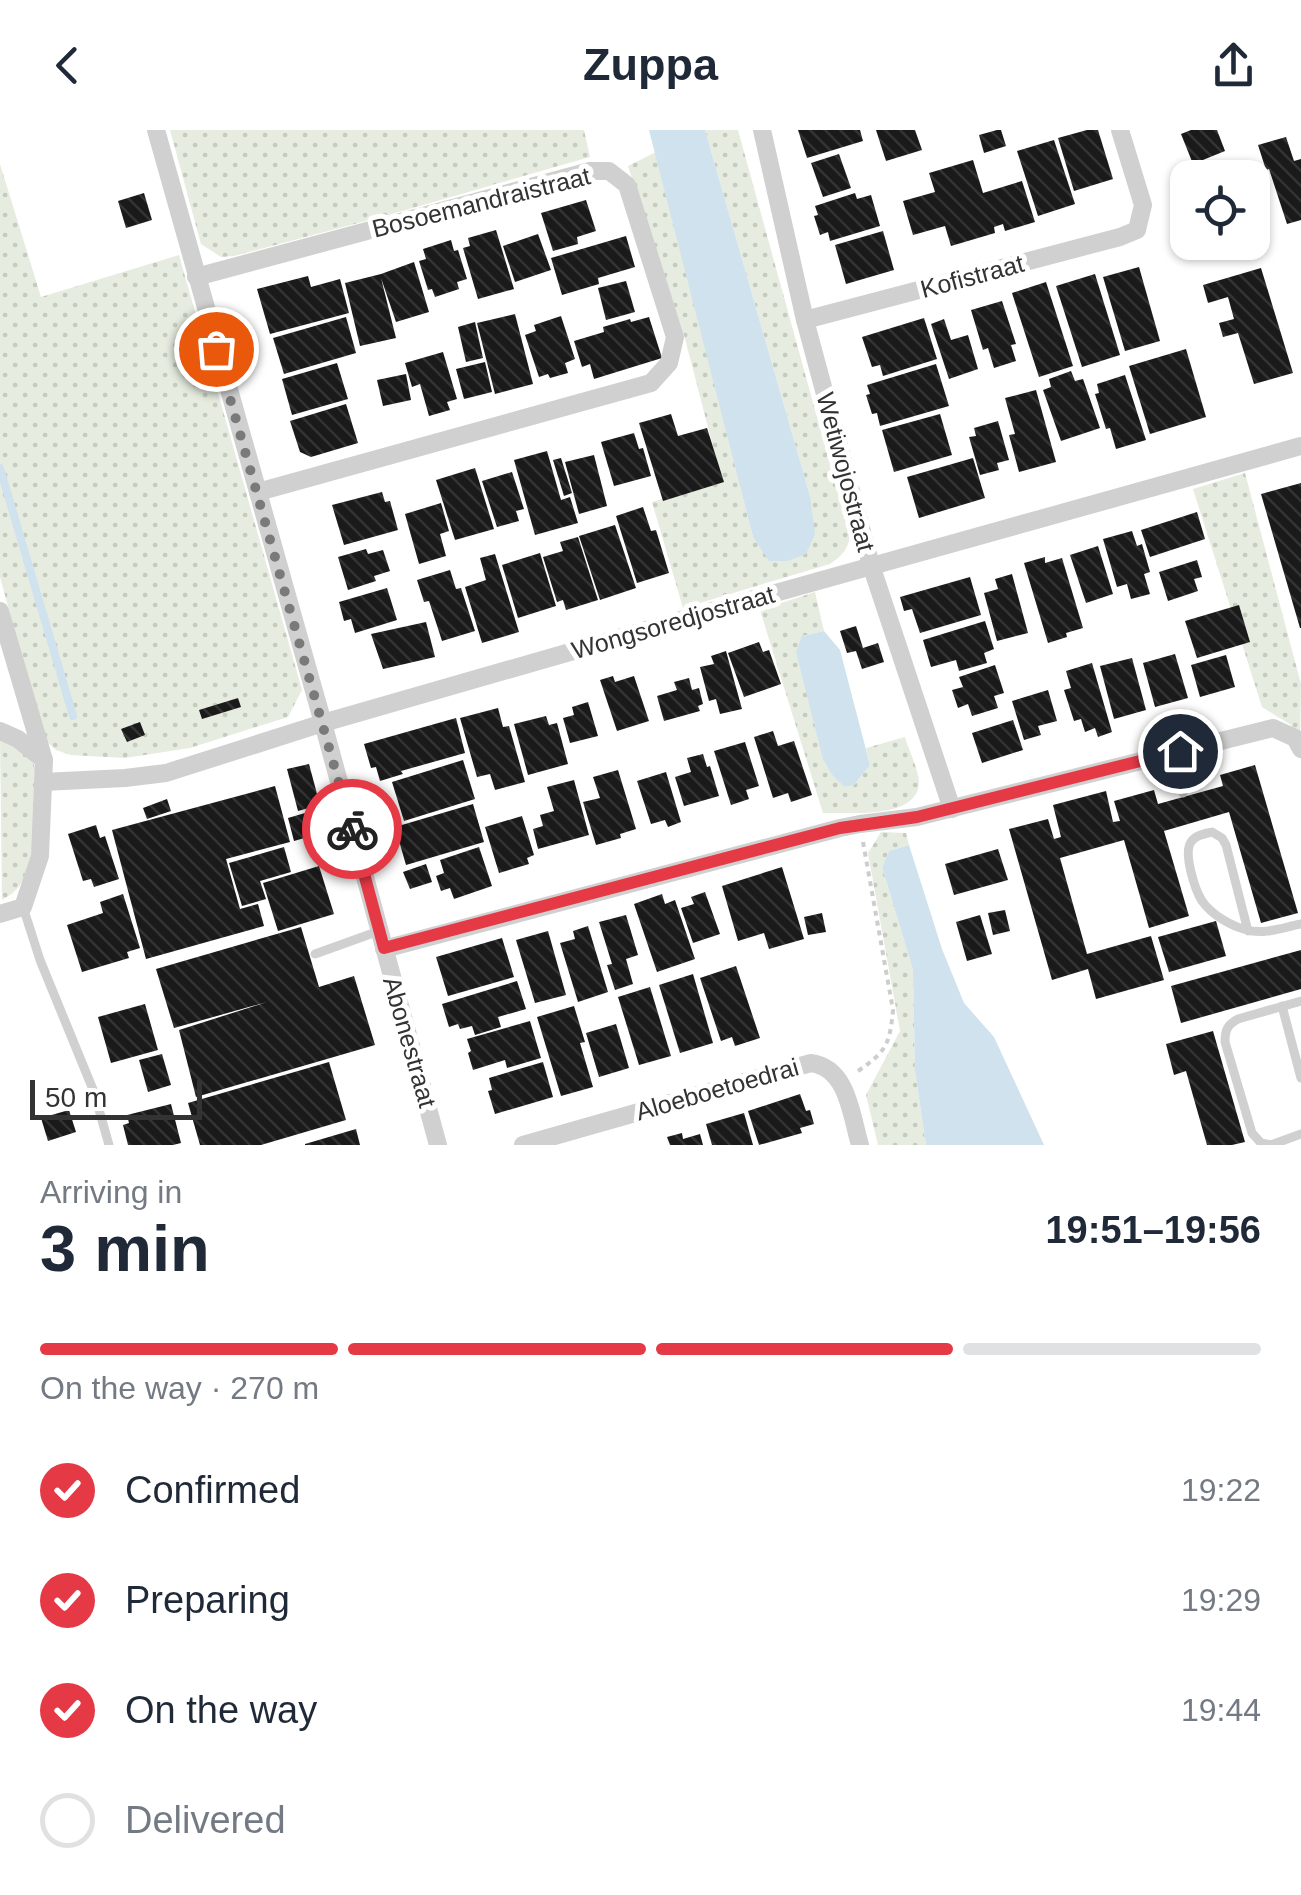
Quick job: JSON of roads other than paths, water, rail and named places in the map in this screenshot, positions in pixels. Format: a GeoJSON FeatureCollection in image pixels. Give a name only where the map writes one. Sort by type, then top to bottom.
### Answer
{"type":"FeatureCollection","features":[{"type":"Feature","properties":{"kind":"street","name":"Abonestraat"},"geometry":{"type":"LineString","coordinates":[[156,130],[438,1145]]}},
{"type":"Feature","properties":{"kind":"street","name":"Wetiwojostraat"},"geometry":{"type":"LineString","coordinates":[[762,130],[805,320],[871,566],[952,809]]}},
{"type":"Feature","properties":{"kind":"street","name":"Kofistraat"},"geometry":{"type":"LineString","coordinates":[[805,320],[1137,230],[1143,205],[1120,130]]}},
{"type":"Feature","properties":{"kind":"street","name":"Bosoemandraistraat"},"geometry":{"type":"LineString","coordinates":[[196,277],[590,171],[609,170],[627,185],[675,338],[669,363],[650,382],[258,492]]}},
{"type":"Feature","properties":{"kind":"street","name":"Wongsoredjostraat"},"geometry":{"type":"LineString","coordinates":[[44,782],[166,773],[323,722],[1301,446]]}},
{"type":"Feature","properties":{"kind":"street"},"geometry":{"type":"LineString","coordinates":[[0,611],[44,760],[40,856],[23,907],[0,914]]}},
{"type":"Feature","properties":{"kind":"street"},"geometry":{"type":"LineString","coordinates":[[382,940],[860,824],[952,809],[1273,728],[1298,744]]}},
{"type":"Feature","properties":{"kind":"street"},"geometry":{"type":"LineString","coordinates":[[0,730],[44,760]]}},
{"type":"Feature","properties":{"kind":"street","name":"Aloeboetoedrai"},"geometry":{"type":"LineString","coordinates":[[523,1145],[802,1064],[829,1068],[842,1082],[860,1145]]}},
{"type":"Feature","properties":{"kind":"lane"},"geometry":{"type":"LineString","coordinates":[[1180,751],[1183,793]]}},
{"type":"Feature","properties":{"kind":"lane"},"geometry":{"type":"LineString","coordinates":[[1248,930],[1226,845],[1212,832],[1199,836],[1189,844],[1188,852],[1194,882],[1202,901],[1215,914],[1226,922],[1248,930],[1258,932],[1301,924]]}},
{"type":"Feature","properties":{"kind":"lane"},"geometry":{"type":"LineString","coordinates":[[23,907],[40,960],[94,1092],[108,1145]]}},
{"type":"Feature","properties":{"kind":"lane"},"geometry":{"type":"LineString","coordinates":[[316,954],[382,940]]}},
{"type":"Feature","properties":{"kind":"lane"},"geometry":{"type":"LineString","coordinates":[[1301,1001],[1238,1019],[1226,1031],[1256,1139],[1271,1145],[1301,1134]]}},
{"type":"Feature","properties":{"kind":"lane"},"geometry":{"type":"LineString","coordinates":[[1282,1006],[1301,1078]]}},
{"type":"Feature","properties":{"kind":"water"},"geometry":{"type":"Polygon","coordinates":[[[649,130],[705,130],[810,496],[815,534],[806,554],[787,561],[769,561],[753,537],[649,130]]]}},
{"type":"Feature","properties":{"kind":"water"},"geometry":{"type":"Polygon","coordinates":[[[824,631],[840,650],[870,765],[854,785],[845,787],[823,759],[796,652],[802,636],[824,631]]]}},
{"type":"Feature","properties":{"kind":"water"},"geometry":{"type":"Polygon","coordinates":[[[909,845],[942,949],[964,1003],[994,1037],[1044,1145],[926,1145],[915,1071],[913,970],[882,867],[889,851],[909,845]]]}},
{"type":"Feature","properties":{"kind":"waterway"},"geometry":{"type":"LineString","coordinates":[[0,468],[73,716]]}}]}
